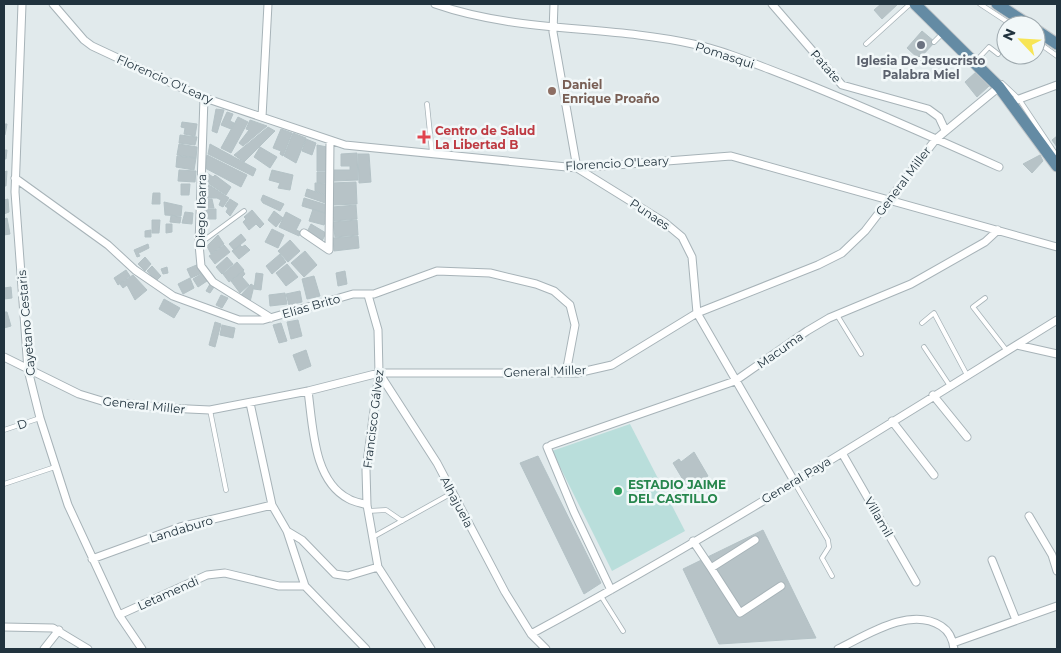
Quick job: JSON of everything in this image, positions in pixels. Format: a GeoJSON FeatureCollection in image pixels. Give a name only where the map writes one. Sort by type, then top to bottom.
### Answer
{"type":"FeatureCollection","features":[{"type":"Feature","properties":{"kind":"main road"},"geometry":{"type":"LineString","coordinates":[[915,4],[976,60],[999,87],[1015,101],[1057,166]]}},
{"type":"Feature","properties":{"kind":"main road"},"geometry":{"type":"LineString","coordinates":[[997,4],[1014,15]]}},
{"type":"Feature","properties":{"kind":"main road"},"geometry":{"type":"LineString","coordinates":[[1046,37],[1057,44]]}},
{"type":"Feature","properties":{"kind":"street","name":"Cayetano Cestaris"},"geometry":{"type":"LineString","coordinates":[[22,4],[15,178],[28,370],[40,418],[68,505],[119,615],[142,649]]}},
{"type":"Feature","properties":{"kind":"street","name":"Florencio O'Leary"},"geometry":{"type":"LineString","coordinates":[[52,4],[84,40],[92,46],[204,98],[346,145],[577,168],[731,156],[1057,247]]}},
{"type":"Feature","properties":{"kind":"street"},"geometry":{"type":"LineString","coordinates":[[262,117],[268,4]]}},
{"type":"Feature","properties":{"kind":"street","name":"Pomasqui"},"geometry":{"type":"LineString","coordinates":[[435,4],[486,19],[630,34],[692,44],[727,53],[839,97],[999,167]]}},
{"type":"Feature","properties":{"kind":"street"},"geometry":{"type":"LineString","coordinates":[[554,4],[552,27],[577,168]]}},
{"type":"Feature","properties":{"kind":"street","name":"Patate"},"geometry":{"type":"LineString","coordinates":[[772,4],[842,85],[928,109],[939,117],[945,130]]}},
{"type":"Feature","properties":{"kind":"street"},"geometry":{"type":"LineString","coordinates":[[839,97],[839,90],[842,85]]}},
{"type":"Feature","properties":{"kind":"street"},"geometry":{"type":"LineString","coordinates":[[1015,101],[1057,85]]}},
{"type":"Feature","properties":{"kind":"street","name":"General Miller"},"geometry":{"type":"LineString","coordinates":[[4,357],[79,394],[102,401],[167,408],[210,410],[308,391],[379,373],[566,373],[612,365],[696,312],[818,265],[842,253],[865,231],[936,139],[999,87]]}},
{"type":"Feature","properties":{"kind":"street","name":"Diego Ibarra"},"geometry":{"type":"LineString","coordinates":[[204,98],[199,244],[201,266],[213,282],[270,318]]}},
{"type":"Feature","properties":{"kind":"street"},"geometry":{"type":"LineString","coordinates":[[304,233],[329,250],[330,140]]}},
{"type":"Feature","properties":{"kind":"street","name":"Punaes"},"geometry":{"type":"LineString","coordinates":[[577,168],[664,222],[682,237],[692,257],[696,312],[794,481]]}},
{"type":"Feature","properties":{"kind":"street","name":"Elías Brito"},"geometry":{"type":"LineString","coordinates":[[15,178],[108,245],[135,270],[173,296],[239,320],[263,320],[348,296],[368,295],[438,271],[490,273],[536,284],[554,291],[570,305],[575,325],[566,373]]}},
{"type":"Feature","properties":{"kind":"street","name":"Macuma"},"geometry":{"type":"LineString","coordinates":[[611,590],[574,512],[549,446],[735,380],[807,331],[837,315],[911,284],[985,242],[998,230]]}},
{"type":"Feature","properties":{"kind":"street","name":"Francisco Gálvez"},"geometry":{"type":"LineString","coordinates":[[368,295],[378,330],[379,373],[366,470],[368,508],[378,567],[431,649]]}},
{"type":"Feature","properties":{"kind":"street","name":"General Paya"},"geometry":{"type":"LineString","coordinates":[[531,634],[601,596],[842,453],[1057,320]]}},
{"type":"Feature","properties":{"kind":"street"},"geometry":{"type":"LineString","coordinates":[[1017,345],[1057,354]]}},
{"type":"Feature","properties":{"kind":"street","name":"Alhajuela"},"geometry":{"type":"LineString","coordinates":[[379,373],[437,463],[505,592],[531,634],[546,649]]}},
{"type":"Feature","properties":{"kind":"street"},"geometry":{"type":"LineString","coordinates":[[308,391],[320,465],[331,485],[348,499],[368,508]]}},
{"type":"Feature","properties":{"kind":"street"},"geometry":{"type":"LineString","coordinates":[[933,395],[967,437]]}},
{"type":"Feature","properties":{"kind":"street"},"geometry":{"type":"LineString","coordinates":[[250,403],[272,505],[287,531],[305,586],[366,649]]}},
{"type":"Feature","properties":{"kind":"street"},"geometry":{"type":"LineString","coordinates":[[892,421],[934,475]]}},
{"type":"Feature","properties":{"kind":"street","name":"Villamil"},"geometry":{"type":"LineString","coordinates":[[842,453],[916,582]]}},
{"type":"Feature","properties":{"kind":"street","name":"Landaburo"},"geometry":{"type":"LineString","coordinates":[[92,559],[180,527],[272,505]]}},
{"type":"Feature","properties":{"kind":"street"},"geometry":{"type":"LineString","coordinates":[[1029,516],[1052,555],[1057,571]]}},
{"type":"Feature","properties":{"kind":"street"},"geometry":{"type":"LineString","coordinates":[[287,531],[302,540],[335,574],[348,576],[378,567]]}},
{"type":"Feature","properties":{"kind":"street"},"geometry":{"type":"LineString","coordinates":[[711,568],[755,540]]}},
{"type":"Feature","properties":{"kind":"street"},"geometry":{"type":"LineString","coordinates":[[693,541],[740,612],[781,586]]}},
{"type":"Feature","properties":{"kind":"street"},"geometry":{"type":"LineString","coordinates":[[992,560],[1016,620]]}},
{"type":"Feature","properties":{"kind":"street","name":"Letamendi"},"geometry":{"type":"LineString","coordinates":[[119,615],[207,575],[224,573],[279,586],[305,586]]}},
{"type":"Feature","properties":{"kind":"street"},"geometry":{"type":"LineString","coordinates":[[838,649],[896,623],[917,618],[930,620],[947,630],[954,646],[1016,620],[1057,606]]}},
{"type":"Feature","properties":{"kind":"street"},"geometry":{"type":"LineString","coordinates":[[4,628],[46,627],[59,630],[88,649]]}},
{"type":"Feature","properties":{"kind":"street"},"geometry":{"type":"LineString","coordinates":[[4,634],[12,628]]}},
{"type":"Feature","properties":{"kind":"street"},"geometry":{"type":"LineString","coordinates":[[44,649],[59,630]]}},
{"type":"Feature","properties":{"kind":"lane"},"geometry":{"type":"LineString","coordinates":[[866,44],[910,4]]}},
{"type":"Feature","properties":{"kind":"lane"},"geometry":{"type":"LineString","coordinates":[[922,4],[1015,101],[1057,156]]}},
{"type":"Feature","properties":{"kind":"lane"},"geometry":{"type":"LineString","coordinates":[[980,4],[997,15]]}},
{"type":"Feature","properties":{"kind":"lane"},"geometry":{"type":"LineString","coordinates":[[934,42],[944,32]]}},
{"type":"Feature","properties":{"kind":"lane"},"geometry":{"type":"LineString","coordinates":[[976,60],[989,47],[996,52]]}},
{"type":"Feature","properties":{"kind":"lane"},"geometry":{"type":"LineString","coordinates":[[1046,49],[1057,56]]}},
{"type":"Feature","properties":{"kind":"lane"},"geometry":{"type":"LineString","coordinates":[[427,104],[432,153]]}},
{"type":"Feature","properties":{"kind":"lane"},"geometry":{"type":"LineString","coordinates":[[199,244],[244,211]]}},
{"type":"Feature","properties":{"kind":"lane"},"geometry":{"type":"LineString","coordinates":[[985,298],[973,307],[1007,351]]}},
{"type":"Feature","properties":{"kind":"lane"},"geometry":{"type":"LineString","coordinates":[[922,322],[934,313],[967,375]]}},
{"type":"Feature","properties":{"kind":"lane"},"geometry":{"type":"LineString","coordinates":[[837,315],[861,354]]}},
{"type":"Feature","properties":{"kind":"lane"},"geometry":{"type":"LineString","coordinates":[[924,346],[950,386]]}},
{"type":"Feature","properties":{"kind":"lane"},"geometry":{"type":"LineString","coordinates":[[210,410],[226,490]]}},
{"type":"Feature","properties":{"kind":"lane","name":"D"},"geometry":{"type":"LineString","coordinates":[[4,430],[40,418]]}},
{"type":"Feature","properties":{"kind":"lane"},"geometry":{"type":"LineString","coordinates":[[4,484],[55,467]]}},
{"type":"Feature","properties":{"kind":"lane"},"geometry":{"type":"LineString","coordinates":[[794,481],[828,540],[829,547],[822,558],[832,576]]}},
{"type":"Feature","properties":{"kind":"lane"},"geometry":{"type":"LineString","coordinates":[[373,537],[452,493]]}},
{"type":"Feature","properties":{"kind":"lane"},"geometry":{"type":"LineString","coordinates":[[368,508],[386,510],[402,521]]}},
{"type":"Feature","properties":{"kind":"lane"},"geometry":{"type":"LineString","coordinates":[[601,596],[623,632]]}},
{"type":"Feature","properties":{"kind":"green space","name":"ESTADIO JAIME DEL CASTILLO"},"geometry":{"type":"Polygon","coordinates":[[[630,424],[685,531],[612,571],[552,451],[630,424]]]}},
{"type":"Feature","properties":{"kind":"building"},"geometry":{"type":"Polygon","coordinates":[[[881,4],[898,4],[882,19],[874,10],[881,4]]]}},
{"type":"Feature","properties":{"kind":"building","name":"Iglesia De Jesucristo Palabra Miel"},"geometry":{"type":"Polygon","coordinates":[[[922,31],[935,42],[919,59],[907,48],[922,31]]]}},
{"type":"Feature","properties":{"kind":"building"},"geometry":{"type":"Polygon","coordinates":[[[977,71],[989,86],[977,97],[965,82],[977,71]]]}},
{"type":"Feature","properties":{"kind":"building"},"geometry":{"type":"Polygon","coordinates":[[[216,109],[224,110],[217,133],[212,131],[216,109]]]}},
{"type":"Feature","properties":{"kind":"building"},"geometry":{"type":"Polygon","coordinates":[[[227,112],[233,114],[230,121],[234,123],[231,129],[221,125],[227,112]]]}},
{"type":"Feature","properties":{"kind":"building"},"geometry":{"type":"Polygon","coordinates":[[[238,117],[248,122],[231,153],[221,148],[238,117]]]}},
{"type":"Feature","properties":{"kind":"building"},"geometry":{"type":"Polygon","coordinates":[[[250,120],[267,126],[243,146],[239,143],[249,130],[246,129],[250,120]]]}},
{"type":"Feature","properties":{"kind":"building"},"geometry":{"type":"Polygon","coordinates":[[[182,122],[197,124],[195,136],[184,134],[185,128],[181,127],[182,122]]]}},
{"type":"Feature","properties":{"kind":"building"},"geometry":{"type":"Polygon","coordinates":[[[4,124],[7,124],[5,135],[4,135],[4,124]]]}},
{"type":"Feature","properties":{"kind":"building"},"geometry":{"type":"Polygon","coordinates":[[[268,127],[275,131],[244,162],[234,155],[268,127]]]}},
{"type":"Feature","properties":{"kind":"building"},"geometry":{"type":"Polygon","coordinates":[[[281,129],[292,133],[283,156],[280,154],[281,151],[273,148],[281,129]]]}},
{"type":"Feature","properties":{"kind":"building"},"geometry":{"type":"Polygon","coordinates":[[[293,133],[306,138],[296,163],[284,156],[293,133]]]}},
{"type":"Feature","properties":{"kind":"building"},"geometry":{"type":"Polygon","coordinates":[[[180,135],[197,137],[195,145],[179,143],[180,135]]]}},
{"type":"Feature","properties":{"kind":"building"},"geometry":{"type":"Polygon","coordinates":[[[1057,136],[1057,147],[1052,140],[1057,136]]]}},
{"type":"Feature","properties":{"kind":"building"},"geometry":{"type":"Polygon","coordinates":[[[306,139],[316,143],[312,155],[302,151],[306,139]]]}},
{"type":"Feature","properties":{"kind":"building"},"geometry":{"type":"Polygon","coordinates":[[[179,144],[197,147],[196,158],[177,155],[179,144]]]}},
{"type":"Feature","properties":{"kind":"building"},"geometry":{"type":"Polygon","coordinates":[[[210,144],[256,169],[253,176],[208,154],[210,144]]]}},
{"type":"Feature","properties":{"kind":"building"},"geometry":{"type":"Polygon","coordinates":[[[317,145],[327,147],[328,171],[317,171],[317,145]]]}},
{"type":"Feature","properties":{"kind":"building"},"geometry":{"type":"Polygon","coordinates":[[[260,147],[277,157],[270,168],[254,157],[260,147]]]}},
{"type":"Feature","properties":{"kind":"building"},"geometry":{"type":"Polygon","coordinates":[[[4,150],[7,150],[6,159],[4,159],[4,150]]]}},
{"type":"Feature","properties":{"kind":"building"},"geometry":{"type":"Polygon","coordinates":[[[357,153],[358,180],[334,181],[334,170],[350,170],[350,166],[341,166],[341,154],[357,153]]]}},
{"type":"Feature","properties":{"kind":"building"},"geometry":{"type":"Polygon","coordinates":[[[358,154],[369,154],[371,182],[359,183],[358,154]]]}},
{"type":"Feature","properties":{"kind":"building"},"geometry":{"type":"Polygon","coordinates":[[[207,155],[247,175],[241,187],[205,168],[207,155]]]}},
{"type":"Feature","properties":{"kind":"building"},"geometry":{"type":"Polygon","coordinates":[[[1040,155],[1043,161],[1032,173],[1023,164],[1040,155]]]}},
{"type":"Feature","properties":{"kind":"building"},"geometry":{"type":"Polygon","coordinates":[[[177,156],[196,158],[194,170],[176,167],[177,156]]]}},
{"type":"Feature","properties":{"kind":"building"},"geometry":{"type":"Polygon","coordinates":[[[179,170],[196,171],[195,182],[178,181],[179,170]]]}},
{"type":"Feature","properties":{"kind":"building"},"geometry":{"type":"Polygon","coordinates":[[[272,170],[293,175],[290,190],[278,188],[280,183],[269,180],[272,170]]]}},
{"type":"Feature","properties":{"kind":"building"},"geometry":{"type":"Polygon","coordinates":[[[7,171],[6,186],[4,186],[4,172],[7,171]]]}},
{"type":"Feature","properties":{"kind":"building"},"geometry":{"type":"Polygon","coordinates":[[[317,172],[328,172],[327,183],[317,183],[317,172]]]}},
{"type":"Feature","properties":{"kind":"building"},"geometry":{"type":"Polygon","coordinates":[[[207,173],[213,177],[215,175],[231,187],[226,195],[205,181],[207,173]]]}},
{"type":"Feature","properties":{"kind":"building"},"geometry":{"type":"Polygon","coordinates":[[[356,182],[357,204],[333,205],[332,183],[356,182]]]}},
{"type":"Feature","properties":{"kind":"building"},"geometry":{"type":"Polygon","coordinates":[[[206,183],[229,198],[223,207],[219,205],[221,200],[217,198],[205,198],[206,183]]]}},
{"type":"Feature","properties":{"kind":"building"},"geometry":{"type":"Polygon","coordinates":[[[315,183],[327,184],[327,195],[315,191],[315,183]]]}},
{"type":"Feature","properties":{"kind":"building"},"geometry":{"type":"Polygon","coordinates":[[[181,184],[190,184],[189,195],[181,195],[181,184]]]}},
{"type":"Feature","properties":{"kind":"building"},"geometry":{"type":"Polygon","coordinates":[[[307,189],[328,196],[328,204],[305,196],[307,189]]]}},
{"type":"Feature","properties":{"kind":"building"},"geometry":{"type":"Polygon","coordinates":[[[153,193],[160,193],[160,204],[152,204],[153,193]]]}},
{"type":"Feature","properties":{"kind":"building"},"geometry":{"type":"Polygon","coordinates":[[[263,195],[284,204],[280,211],[263,203],[261,200],[263,195]]]}},
{"type":"Feature","properties":{"kind":"building"},"geometry":{"type":"Polygon","coordinates":[[[304,198],[327,205],[325,213],[302,206],[304,198]]]}},
{"type":"Feature","properties":{"kind":"building"},"geometry":{"type":"Polygon","coordinates":[[[8,199],[9,212],[4,214],[4,200],[8,199]]]}},
{"type":"Feature","properties":{"kind":"building"},"geometry":{"type":"Polygon","coordinates":[[[205,199],[212,199],[214,208],[205,208],[205,199]]]}},
{"type":"Feature","properties":{"kind":"building"},"geometry":{"type":"Polygon","coordinates":[[[230,199],[238,204],[230,216],[226,212],[228,208],[225,206],[230,199]]]}},
{"type":"Feature","properties":{"kind":"building"},"geometry":{"type":"Polygon","coordinates":[[[164,202],[182,206],[181,216],[165,215],[164,202]]]}},
{"type":"Feature","properties":{"kind":"building"},"geometry":{"type":"Polygon","coordinates":[[[356,205],[357,219],[334,221],[332,207],[356,205]]]}},
{"type":"Feature","properties":{"kind":"building"},"geometry":{"type":"Polygon","coordinates":[[[206,209],[216,209],[216,219],[205,219],[206,209]]]}},
{"type":"Feature","properties":{"kind":"building"},"geometry":{"type":"Polygon","coordinates":[[[313,209],[328,214],[324,225],[309,221],[313,209]]]}},
{"type":"Feature","properties":{"kind":"building"},"geometry":{"type":"Polygon","coordinates":[[[252,210],[264,224],[260,228],[256,224],[249,230],[243,222],[246,219],[244,217],[252,210]]]}},
{"type":"Feature","properties":{"kind":"building"},"geometry":{"type":"Polygon","coordinates":[[[274,211],[283,218],[276,227],[268,220],[274,211]]]}},
{"type":"Feature","properties":{"kind":"building"},"geometry":{"type":"Polygon","coordinates":[[[185,212],[193,213],[192,224],[182,223],[185,212]]]}},
{"type":"Feature","properties":{"kind":"building"},"geometry":{"type":"Polygon","coordinates":[[[286,212],[301,220],[296,230],[301,232],[299,236],[279,227],[286,212]]]}},
{"type":"Feature","properties":{"kind":"building"},"geometry":{"type":"Polygon","coordinates":[[[171,216],[181,217],[180,223],[170,222],[171,216]]]}},
{"type":"Feature","properties":{"kind":"building"},"geometry":{"type":"Polygon","coordinates":[[[7,218],[10,234],[4,235],[4,219],[7,218]]]}},
{"type":"Feature","properties":{"kind":"building"},"geometry":{"type":"Polygon","coordinates":[[[152,220],[160,220],[159,233],[152,233],[152,220]]]}},
{"type":"Feature","properties":{"kind":"building"},"geometry":{"type":"Polygon","coordinates":[[[357,220],[358,235],[335,237],[333,222],[357,220]]]}},
{"type":"Feature","properties":{"kind":"building"},"geometry":{"type":"Polygon","coordinates":[[[166,224],[172,224],[172,232],[166,233],[166,224]]]}},
{"type":"Feature","properties":{"kind":"building"},"geometry":{"type":"Polygon","coordinates":[[[311,224],[326,233],[322,241],[307,232],[311,224]]]}},
{"type":"Feature","properties":{"kind":"building"},"geometry":{"type":"Polygon","coordinates":[[[272,229],[284,235],[278,248],[265,242],[272,229]]]}},
{"type":"Feature","properties":{"kind":"building"},"geometry":{"type":"Polygon","coordinates":[[[151,230],[151,237],[145,237],[145,231],[151,230]]]}},
{"type":"Feature","properties":{"kind":"building"},"geometry":{"type":"Polygon","coordinates":[[[241,234],[246,240],[234,250],[229,244],[241,234]]]}},
{"type":"Feature","properties":{"kind":"building"},"geometry":{"type":"Polygon","coordinates":[[[218,235],[224,244],[211,254],[207,246],[218,235]]]}},
{"type":"Feature","properties":{"kind":"building"},"geometry":{"type":"Polygon","coordinates":[[[358,236],[359,248],[334,251],[333,238],[358,236]]]}},
{"type":"Feature","properties":{"kind":"building"},"geometry":{"type":"Polygon","coordinates":[[[290,240],[300,251],[288,262],[278,251],[290,240]]]}},
{"type":"Feature","properties":{"kind":"building"},"geometry":{"type":"Polygon","coordinates":[[[148,244],[149,248],[139,253],[137,251],[140,256],[137,257],[134,250],[148,244]]]}},
{"type":"Feature","properties":{"kind":"building"},"geometry":{"type":"Polygon","coordinates":[[[224,245],[230,252],[215,264],[209,256],[224,245]]]}},
{"type":"Feature","properties":{"kind":"building"},"geometry":{"type":"Polygon","coordinates":[[[240,245],[242,247],[245,245],[250,250],[239,259],[232,251],[240,245]]]}},
{"type":"Feature","properties":{"kind":"building"},"geometry":{"type":"Polygon","coordinates":[[[305,251],[317,265],[304,277],[291,263],[305,251]]]}},
{"type":"Feature","properties":{"kind":"building"},"geometry":{"type":"Polygon","coordinates":[[[280,254],[286,262],[272,274],[266,266],[280,254]]]}},
{"type":"Feature","properties":{"kind":"building"},"geometry":{"type":"Polygon","coordinates":[[[145,257],[151,264],[145,271],[138,264],[145,257]]]}},
{"type":"Feature","properties":{"kind":"building"},"geometry":{"type":"Polygon","coordinates":[[[227,257],[233,264],[222,274],[216,267],[227,257]]]}},
{"type":"Feature","properties":{"kind":"building"},"geometry":{"type":"Polygon","coordinates":[[[237,262],[244,270],[229,282],[223,274],[237,262]]]}},
{"type":"Feature","properties":{"kind":"building"},"geometry":{"type":"Polygon","coordinates":[[[199,264],[202,273],[191,278],[187,269],[199,264]]]}},
{"type":"Feature","properties":{"kind":"building"},"geometry":{"type":"Polygon","coordinates":[[[287,264],[298,277],[286,286],[276,273],[287,264]]]}},
{"type":"Feature","properties":{"kind":"building"},"geometry":{"type":"Polygon","coordinates":[[[152,266],[161,276],[156,281],[147,271],[152,266]]]}},
{"type":"Feature","properties":{"kind":"building"},"geometry":{"type":"Polygon","coordinates":[[[167,267],[168,273],[163,274],[161,269],[167,267]]]}},
{"type":"Feature","properties":{"kind":"building"},"geometry":{"type":"Polygon","coordinates":[[[126,270],[130,276],[118,285],[114,278],[126,270]]]}},
{"type":"Feature","properties":{"kind":"building"},"geometry":{"type":"Polygon","coordinates":[[[243,271],[245,274],[242,277],[249,285],[240,293],[231,281],[243,271]]]}},
{"type":"Feature","properties":{"kind":"building"},"geometry":{"type":"Polygon","coordinates":[[[345,271],[347,284],[338,286],[336,273],[345,271]]]}},
{"type":"Feature","properties":{"kind":"building"},"geometry":{"type":"Polygon","coordinates":[[[203,273],[207,281],[198,287],[193,279],[203,273]]]}},
{"type":"Feature","properties":{"kind":"building"},"geometry":{"type":"Polygon","coordinates":[[[256,273],[263,274],[261,290],[254,289],[256,273]]]}},
{"type":"Feature","properties":{"kind":"building"},"geometry":{"type":"Polygon","coordinates":[[[133,275],[147,290],[135,300],[127,285],[123,288],[120,284],[133,275]]]}},
{"type":"Feature","properties":{"kind":"building"},"geometry":{"type":"Polygon","coordinates":[[[314,276],[320,296],[307,299],[302,279],[314,276]]]}},
{"type":"Feature","properties":{"kind":"building"},"geometry":{"type":"Polygon","coordinates":[[[190,278],[194,288],[183,294],[178,284],[190,278]]]}},
{"type":"Feature","properties":{"kind":"building"},"geometry":{"type":"Polygon","coordinates":[[[210,284],[214,287],[210,293],[206,291],[210,284]]]}},
{"type":"Feature","properties":{"kind":"building"},"geometry":{"type":"Polygon","coordinates":[[[251,284],[254,286],[250,302],[241,295],[251,284]]]}},
{"type":"Feature","properties":{"kind":"building"},"geometry":{"type":"Polygon","coordinates":[[[11,287],[12,298],[4,299],[4,288],[11,287]]]}},
{"type":"Feature","properties":{"kind":"building"},"geometry":{"type":"Polygon","coordinates":[[[300,291],[302,302],[289,305],[286,294],[300,291]]]}},
{"type":"Feature","properties":{"kind":"building"},"geometry":{"type":"Polygon","coordinates":[[[285,293],[287,304],[270,306],[269,295],[285,293]]]}},
{"type":"Feature","properties":{"kind":"building"},"geometry":{"type":"Polygon","coordinates":[[[221,295],[228,298],[222,308],[216,305],[221,295]]]}},
{"type":"Feature","properties":{"kind":"building"},"geometry":{"type":"Polygon","coordinates":[[[164,299],[180,308],[174,318],[159,309],[164,299]]]}},
{"type":"Feature","properties":{"kind":"building"},"geometry":{"type":"Polygon","coordinates":[[[4,312],[7,312],[11,326],[4,328],[4,312]]]}},
{"type":"Feature","properties":{"kind":"building"},"geometry":{"type":"Polygon","coordinates":[[[298,320],[302,336],[291,339],[287,322],[298,320]]]}},
{"type":"Feature","properties":{"kind":"building"},"geometry":{"type":"Polygon","coordinates":[[[215,322],[221,324],[215,347],[209,345],[215,322]]]}},
{"type":"Feature","properties":{"kind":"building"},"geometry":{"type":"Polygon","coordinates":[[[281,323],[287,341],[279,343],[273,325],[281,323]]]}},
{"type":"Feature","properties":{"kind":"building"},"geometry":{"type":"Polygon","coordinates":[[[222,325],[235,328],[233,338],[220,335],[222,325]]]}},
{"type":"Feature","properties":{"kind":"building"},"geometry":{"type":"Polygon","coordinates":[[[306,350],[311,366],[299,371],[293,355],[306,350]]]}},
{"type":"Feature","properties":{"kind":"building"},"geometry":{"type":"Polygon","coordinates":[[[694,452],[708,476],[688,488],[673,463],[679,459],[681,462],[694,452]]]}},
{"type":"Feature","properties":{"kind":"building"},"geometry":{"type":"Polygon","coordinates":[[[538,456],[601,583],[584,594],[520,463],[538,456]]]}},
{"type":"Feature","properties":{"kind":"building"},"geometry":{"type":"Polygon","coordinates":[[[763,530],[816,638],[719,644],[683,569],[763,530]]]}},
{"type":"Feature","properties":{"kind":"place","name":"Iglesia De Jesucristo Palabra Miel"},"geometry":{"type":"Point","coordinates":[921,45]}},
{"type":"Feature","properties":{"kind":"place","name":"Daniel Enrique Proaño"},"geometry":{"type":"Point","coordinates":[552,91]}},
{"type":"Feature","properties":{"kind":"place","name":"Centro de Salud La Libertad B"},"geometry":{"type":"Point","coordinates":[424,137]}},
{"type":"Feature","properties":{"kind":"place","name":"ESTADIO JAIME DEL CASTILLO"},"geometry":{"type":"Point","coordinates":[618,491]}}]}
